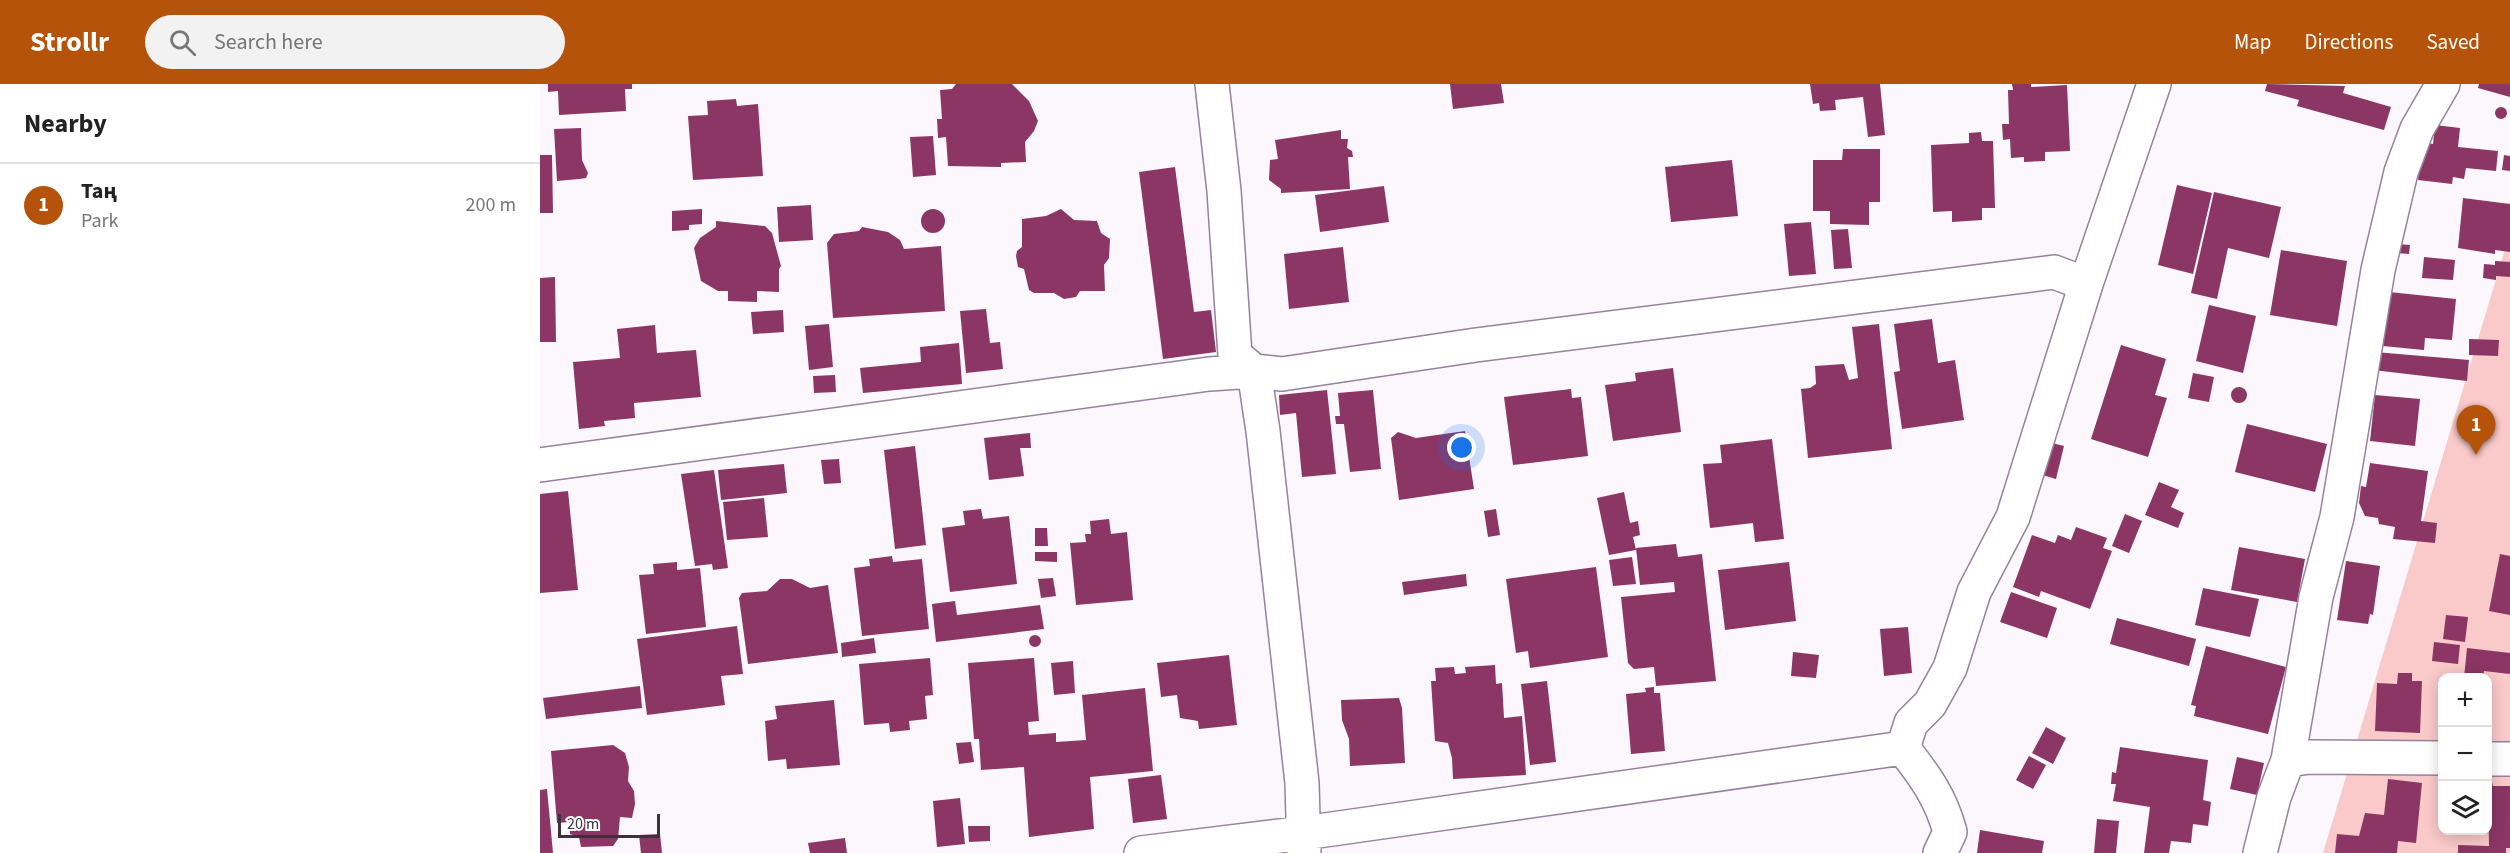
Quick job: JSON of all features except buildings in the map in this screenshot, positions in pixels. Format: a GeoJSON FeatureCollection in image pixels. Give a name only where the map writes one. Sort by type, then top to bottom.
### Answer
{"type":"FeatureCollection","features":[{"type":"Feature","properties":{"kind":"street"},"geometry":{"type":"LineString","coordinates":[[1212,84],[1224,191],[1235,355],[1254,371],[1263,431],[1302,783],[1304,843]]}},
{"type":"Feature","properties":{"kind":"street"},"geometry":{"type":"LineString","coordinates":[[1903,748],[1911,723],[1930,704],[1950,668],[1974,592],[2013,516],[2086,284],[2154,84]]}},
{"type":"Feature","properties":{"kind":"street"},"geometry":{"type":"LineString","coordinates":[[2260,853],[2274,797],[2289,760],[2316,597],[2337,517],[2378,270],[2400,172],[2417,129],[2443,84]]}},
{"type":"Feature","properties":{"kind":"street"},"geometry":{"type":"LineString","coordinates":[[540,465],[1209,374],[1254,371],[1282,374],[1476,345],[2054,272],[2086,284]]}},
{"type":"Feature","properties":{"kind":"street"},"geometry":{"type":"LineString","coordinates":[[1141,853],[1304,843],[1903,748]]}},
{"type":"Feature","properties":{"kind":"street"},"geometry":{"type":"LineString","coordinates":[[1903,748],[1932,784],[1943,807],[1950,832],[1940,853]]}},
{"type":"Feature","properties":{"kind":"street"},"geometry":{"type":"LineString","coordinates":[[2289,760],[2310,757],[2438,758]]}},
{"type":"Feature","properties":{"kind":"street"},"geometry":{"type":"LineString","coordinates":[[2492,759],[2510,759]]}},
{"type":"Feature","properties":{"kind":"shaded area"},"geometry":{"type":"Polygon","coordinates":[[[2510,233],[2510,853],[2323,853],[2510,233]]]}},
{"type":"Feature","properties":{"kind":"place","name":"Таң"},"geometry":{"type":"Point","coordinates":[2476,455]}}]}
